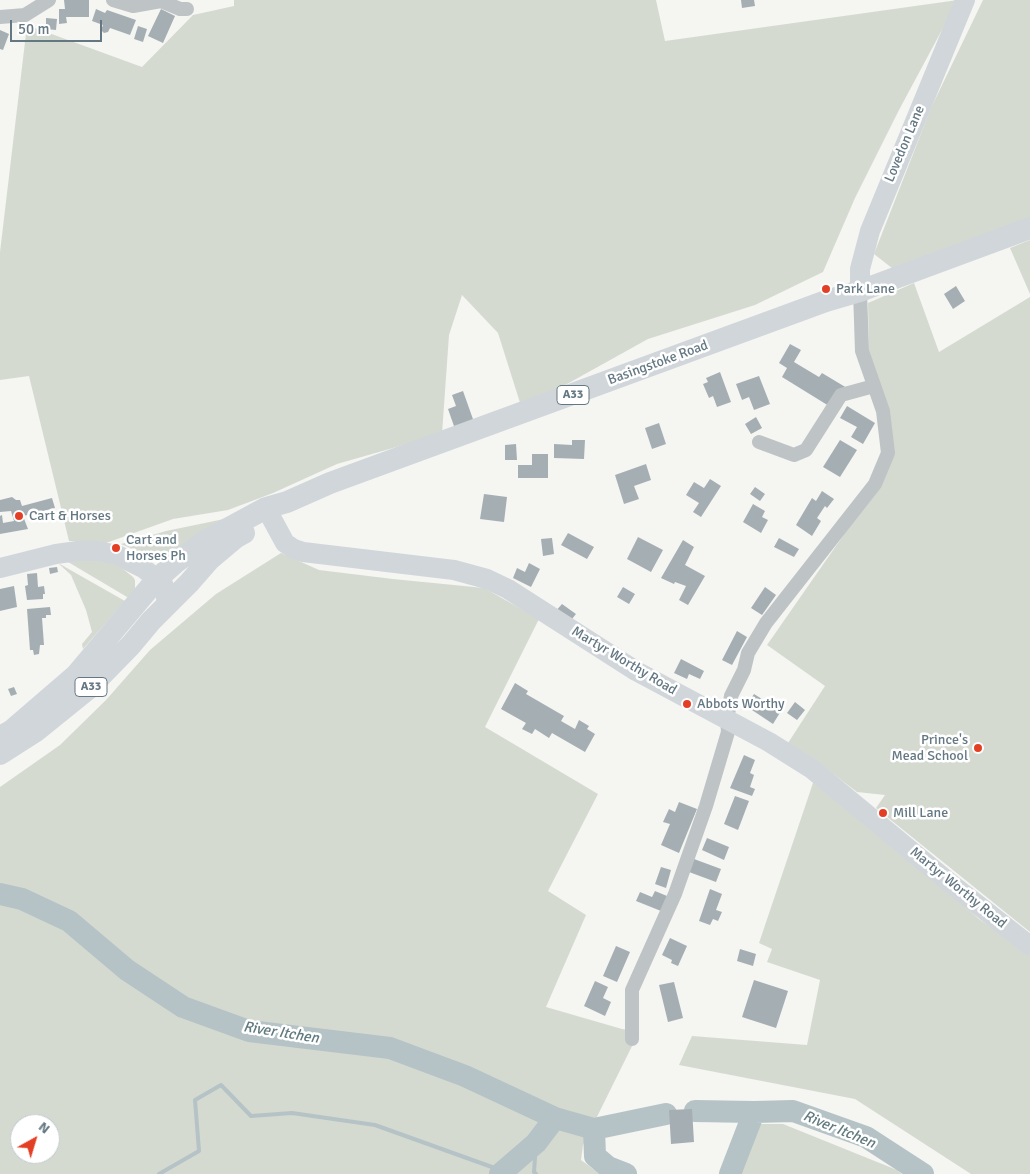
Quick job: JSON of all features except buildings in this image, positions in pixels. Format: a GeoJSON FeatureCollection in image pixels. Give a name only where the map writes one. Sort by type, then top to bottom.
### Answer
{"type":"FeatureCollection","features":[{"type":"Feature","properties":{"kind":"main road","name":"Lovedon Lane"},"geometry":{"type":"LineString","coordinates":[[860,291],[860,269],[870,231],[965,0]]}},
{"type":"Feature","properties":{"kind":"main road","name":"Basingstoke Road"},"geometry":{"type":"LineString","coordinates":[[158,580],[175,563],[205,540],[340,479],[1030,228]]}},
{"type":"Feature","properties":{"kind":"main road","name":"Basingstoke Road"},"geometry":{"type":"LineString","coordinates":[[167,604],[189,583],[210,558],[275,510]]}},
{"type":"Feature","properties":{"kind":"main road","name":"Martyr Worthy Road"},"geometry":{"type":"LineString","coordinates":[[275,510],[285,543],[302,552],[454,570],[496,582],[636,671],[769,742],[812,769],[945,879],[1030,946]]}},
{"type":"Feature","properties":{"kind":"main road"},"geometry":{"type":"LineString","coordinates":[[0,568],[66,552],[98,551],[117,555],[133,562],[158,580],[164,586],[167,604]]}},
{"type":"Feature","properties":{"kind":"main road"},"geometry":{"type":"LineString","coordinates":[[158,580],[177,576],[210,558]]}},
{"type":"Feature","properties":{"kind":"main road","name":"A33"},"geometry":{"type":"LineString","coordinates":[[0,737],[24,720],[76,675],[158,580]]}},
{"type":"Feature","properties":{"kind":"main road","name":"A33"},"geometry":{"type":"LineString","coordinates":[[0,754],[36,731],[88,690],[167,604]]}},
{"type":"Feature","properties":{"kind":"street"},"geometry":{"type":"LineString","coordinates":[[0,16],[25,15],[49,0]]}},
{"type":"Feature","properties":{"kind":"street"},"geometry":{"type":"LineString","coordinates":[[113,0],[134,6],[161,1],[180,10],[187,9]]}},
{"type":"Feature","properties":{"kind":"street"},"geometry":{"type":"LineString","coordinates":[[632,1039],[632,990],[675,894],[728,732],[727,720],[732,696],[744,670],[748,653],[766,623],[875,484],[888,453],[883,411],[862,351],[860,291]]}},
{"type":"Feature","properties":{"kind":"street"},"geometry":{"type":"LineString","coordinates":[[760,442],[794,455],[806,450],[841,395],[874,386]]}},
{"type":"Feature","properties":{"kind":"shaded area"},"geometry":{"type":"Polygon","coordinates":[[[234,0],[656,0],[665,41],[958,0],[899,110],[855,198],[823,272],[755,305],[648,339],[522,409],[498,333],[462,295],[449,335],[442,434],[337,464],[273,493],[228,510],[173,519],[106,543],[69,541],[29,376],[0,380],[0,252],[27,25],[142,67],[193,15],[234,6],[234,0]]]}},
{"type":"Feature","properties":{"kind":"shaded area"},"geometry":{"type":"Polygon","coordinates":[[[983,0],[1030,0],[1030,220],[897,272],[874,254],[931,108],[983,0]]]}},
{"type":"Feature","properties":{"kind":"shaded area"},"geometry":{"type":"Polygon","coordinates":[[[1030,240],[1030,294],[1010,248],[1030,240]]]}},
{"type":"Feature","properties":{"kind":"shaded area"},"geometry":{"type":"Polygon","coordinates":[[[914,283],[939,352],[1030,297],[1030,932],[876,808],[885,795],[857,792],[819,763],[788,743],[825,686],[767,645],[877,487],[894,456],[869,351],[868,303],[914,283]]]}},
{"type":"Feature","properties":{"kind":"shaded area"},"geometry":{"type":"Polygon","coordinates":[[[229,518],[162,562],[121,544],[166,531],[229,518]]]}},
{"type":"Feature","properties":{"kind":"shaded area"},"geometry":{"type":"Polygon","coordinates":[[[281,553],[319,570],[484,588],[539,619],[485,727],[598,794],[548,891],[586,915],[546,1007],[622,1029],[639,1032],[583,1145],[581,1160],[600,1174],[0,1174],[0,787],[60,745],[106,700],[150,650],[216,594],[281,553]]]}},
{"type":"Feature","properties":{"kind":"shaded area"},"geometry":{"type":"Polygon","coordinates":[[[76,557],[112,563],[123,569],[135,580],[135,590],[130,598],[63,559],[76,557]]]}},
{"type":"Feature","properties":{"kind":"shaded area"},"geometry":{"type":"Polygon","coordinates":[[[58,563],[125,601],[83,649],[82,644],[92,632],[86,610],[71,575],[58,563]]]}},
{"type":"Feature","properties":{"kind":"shaded area"},"geometry":{"type":"Polygon","coordinates":[[[815,777],[979,919],[1030,954],[1030,1174],[971,1174],[855,1099],[679,1065],[692,1036],[807,1045],[820,980],[767,962],[772,949],[759,943],[815,777]]]}},
{"type":"Feature","properties":{"kind":"shaded area"},"geometry":{"type":"Polygon","coordinates":[[[753,1124],[783,1124],[897,1170],[902,1174],[735,1174],[753,1124]]]}},
{"type":"Feature","properties":{"kind":"waterway","name":"River Itchen"},"geometry":{"type":"LineString","coordinates":[[0,894],[22,899],[69,921],[127,970],[183,1007],[249,1031],[390,1048],[465,1076],[555,1118],[594,1129],[595,1156],[608,1167],[626,1174]]}},
{"type":"Feature","properties":{"kind":"waterway"},"geometry":{"type":"LineString","coordinates":[[159,1174],[199,1151],[195,1100],[221,1085],[251,1116],[292,1113],[375,1125],[503,1171]]}},
{"type":"Feature","properties":{"kind":"waterway"},"geometry":{"type":"LineString","coordinates":[[695,1111],[754,1112]]}},
{"type":"Feature","properties":{"kind":"waterway","name":"River Itchen"},"geometry":{"type":"LineString","coordinates":[[730,1174],[754,1112],[793,1111],[866,1137],[923,1174]]}},
{"type":"Feature","properties":{"kind":"waterway"},"geometry":{"type":"LineString","coordinates":[[594,1129],[666,1114]]}},
{"type":"Feature","properties":{"kind":"waterway","name":"River Itchen"},"geometry":{"type":"LineString","coordinates":[[500,1174],[536,1143],[555,1118]]}},
{"type":"Feature","properties":{"kind":"waterway"},"geometry":{"type":"LineString","coordinates":[[536,1143],[534,1172],[536,1174]]}},
{"type":"Feature","properties":{"kind":"place","name":"Park Lane"},"geometry":{"type":"Point","coordinates":[826,289]}},
{"type":"Feature","properties":{"kind":"place","name":"Cart & Horses"},"geometry":{"type":"Point","coordinates":[19,516]}},
{"type":"Feature","properties":{"kind":"place","name":"Cart and Horses Ph"},"geometry":{"type":"Point","coordinates":[116,548]}},
{"type":"Feature","properties":{"kind":"place","name":"Abbots Worthy"},"geometry":{"type":"Point","coordinates":[687,704]}},
{"type":"Feature","properties":{"kind":"place","name":"Prince's Mead School"},"geometry":{"type":"Point","coordinates":[978,748]}},
{"type":"Feature","properties":{"kind":"place","name":"Mill Lane"},"geometry":{"type":"Point","coordinates":[883,813]}}]}
